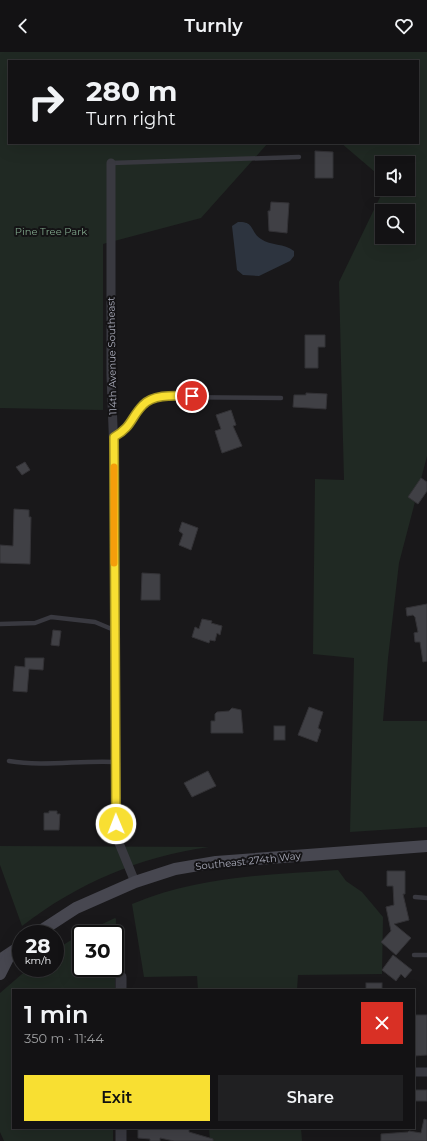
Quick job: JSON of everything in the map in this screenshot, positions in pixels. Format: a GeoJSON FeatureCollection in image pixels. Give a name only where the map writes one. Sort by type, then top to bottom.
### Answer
{"type":"FeatureCollection","features":[{"type":"Feature","properties":{"kind":"main road","name":"Southeast 274th Way"},"geometry":{"type":"LineString","coordinates":[[50,925],[76,908],[135,882],[175,870],[216,862],[427,846]]}},
{"type":"Feature","properties":{"kind":"main road"},"geometry":{"type":"LineString","coordinates":[[0,974],[4,958]]}},
{"type":"Feature","properties":{"kind":"street","name":"114th Avenue Southeast"},"geometry":{"type":"LineString","coordinates":[[111,163],[111,375],[114,437],[116,824],[119,843],[135,882]]}},
{"type":"Feature","properties":{"kind":"street"},"geometry":{"type":"LineString","coordinates":[[121,978],[121,989]]}},
{"type":"Feature","properties":{"kind":"street"},"geometry":{"type":"LineString","coordinates":[[415,1072],[427,1072]]}},
{"type":"Feature","properties":{"kind":"street"},"geometry":{"type":"LineString","coordinates":[[121,1129],[121,1141]]}},
{"type":"Feature","properties":{"kind":"lane"},"geometry":{"type":"LineString","coordinates":[[111,163],[299,157]]}},
{"type":"Feature","properties":{"kind":"lane"},"geometry":{"type":"LineString","coordinates":[[114,437],[128,427],[142,405],[161,397],[281,398]]}},
{"type":"Feature","properties":{"kind":"lane"},"geometry":{"type":"LineString","coordinates":[[0,624],[35,623],[51,617],[95,622],[114,630]]}},
{"type":"Feature","properties":{"kind":"lane"},"geometry":{"type":"LineString","coordinates":[[9,761],[56,764],[115,762]]}},
{"type":"Feature","properties":{"kind":"lane"},"geometry":{"type":"LineString","coordinates":[[415,897],[427,898]]}},
{"type":"Feature","properties":{"kind":"lane"},"geometry":{"type":"LineString","coordinates":[[414,955],[427,955]]}},
{"type":"Feature","properties":{"kind":"green space","name":"Pine Tree Park"},"geometry":{"type":"Polygon","coordinates":[[[0,52],[427,52],[427,456],[399,563],[388,658],[383,721],[427,721],[427,827],[350,832],[354,658],[313,654],[315,479],[344,480],[339,282],[375,208],[375,244],[415,244],[415,204],[377,204],[381,196],[415,196],[415,156],[375,156],[375,172],[342,144],[419,144],[419,60],[8,60],[8,144],[267,144],[201,218],[103,244],[103,410],[0,408],[0,52]]]}},
{"type":"Feature","properties":{"kind":"green space"},"geometry":{"type":"Polygon","coordinates":[[[0,846],[209,847],[158,858],[110,874],[65,897],[23,925],[22,925],[0,865],[0,846]]]}},
{"type":"Feature","properties":{"kind":"green space"},"geometry":{"type":"Polygon","coordinates":[[[338,870],[346,881],[362,892],[383,917],[382,974],[298,975],[297,989],[198,989],[197,976],[144,977],[132,904],[157,895],[208,882],[259,876],[338,870]]]}},
{"type":"Feature","properties":{"kind":"green space"},"geometry":{"type":"Polygon","coordinates":[[[115,918],[116,925],[100,925],[115,918]]]}},
{"type":"Feature","properties":{"kind":"green space"},"geometry":{"type":"Polygon","coordinates":[[[72,940],[72,977],[115,977],[115,989],[12,989],[12,1129],[113,1129],[113,1141],[4,1141],[0,1132],[0,993],[19,977],[64,977],[64,944],[72,940]]]}},
{"type":"Feature","properties":{"kind":"green space"},"geometry":{"type":"Polygon","coordinates":[[[209,1129],[301,1129],[302,1141],[210,1141],[209,1129]]]}},
{"type":"Feature","properties":{"kind":"shaded area"},"geometry":{"type":"Polygon","coordinates":[[[238,222],[247,223],[250,225],[261,239],[269,243],[290,248],[294,251],[294,256],[290,261],[259,276],[243,275],[237,270],[232,226],[238,222]]]}},
{"type":"Feature","properties":{"kind":"building"},"geometry":{"type":"Polygon","coordinates":[[[315,151],[333,152],[333,178],[315,178],[315,151]]]}},
{"type":"Feature","properties":{"kind":"building"},"geometry":{"type":"Polygon","coordinates":[[[271,202],[289,203],[287,233],[269,231],[268,211],[270,211],[271,202]]]}},
{"type":"Feature","properties":{"kind":"building"},"geometry":{"type":"Polygon","coordinates":[[[305,335],[325,335],[325,347],[318,347],[318,368],[305,368],[305,335]]]}},
{"type":"Feature","properties":{"kind":"building"},"geometry":{"type":"Polygon","coordinates":[[[306,393],[327,394],[326,409],[293,407],[294,395],[306,395],[306,393]]]}},
{"type":"Feature","properties":{"kind":"building"},"geometry":{"type":"Polygon","coordinates":[[[231,410],[236,425],[233,426],[242,446],[222,453],[215,431],[221,429],[216,415],[231,410]]]}},
{"type":"Feature","properties":{"kind":"building"},"geometry":{"type":"Polygon","coordinates":[[[25,462],[30,470],[22,475],[16,467],[25,462]]]}},
{"type":"Feature","properties":{"kind":"building"},"geometry":{"type":"Polygon","coordinates":[[[421,478],[427,482],[427,491],[418,504],[408,497],[421,478]]]}},
{"type":"Feature","properties":{"kind":"building"},"geometry":{"type":"Polygon","coordinates":[[[14,509],[29,510],[29,517],[31,517],[30,564],[0,563],[0,545],[13,546],[14,509]]]}},
{"type":"Feature","properties":{"kind":"building"},"geometry":{"type":"Polygon","coordinates":[[[182,522],[198,528],[191,550],[179,545],[183,534],[179,531],[182,522]]]}},
{"type":"Feature","properties":{"kind":"building"},"geometry":{"type":"Polygon","coordinates":[[[142,573],[160,574],[160,600],[141,600],[142,573]]]}},
{"type":"Feature","properties":{"kind":"building"},"geometry":{"type":"Polygon","coordinates":[[[427,604],[427,661],[423,662],[420,642],[415,642],[414,633],[418,632],[415,617],[413,615],[407,616],[406,608],[427,604]]]}},
{"type":"Feature","properties":{"kind":"building"},"geometry":{"type":"Polygon","coordinates":[[[202,619],[212,621],[211,623],[222,626],[220,635],[217,633],[215,641],[210,640],[209,643],[192,637],[195,627],[199,629],[202,619]]]}},
{"type":"Feature","properties":{"kind":"building"},"geometry":{"type":"Polygon","coordinates":[[[53,630],[61,631],[59,646],[51,645],[53,630]]]}},
{"type":"Feature","properties":{"kind":"building"},"geometry":{"type":"Polygon","coordinates":[[[25,658],[44,658],[43,670],[29,669],[27,692],[13,691],[15,666],[25,667],[25,658]]]}},
{"type":"Feature","properties":{"kind":"building"},"geometry":{"type":"Polygon","coordinates":[[[309,707],[323,712],[318,728],[321,730],[317,742],[298,735],[309,707]]]}},
{"type":"Feature","properties":{"kind":"building"},"geometry":{"type":"Polygon","coordinates":[[[232,708],[241,710],[243,733],[211,733],[211,721],[215,721],[215,714],[217,712],[229,711],[232,708]]]}},
{"type":"Feature","properties":{"kind":"building"},"geometry":{"type":"Polygon","coordinates":[[[274,726],[285,726],[285,740],[274,740],[274,726]]]}},
{"type":"Feature","properties":{"kind":"building"},"geometry":{"type":"Polygon","coordinates":[[[208,771],[216,786],[192,797],[184,783],[208,771]]]}},
{"type":"Feature","properties":{"kind":"building"},"geometry":{"type":"Polygon","coordinates":[[[49,811],[57,811],[57,814],[60,814],[59,830],[44,830],[44,813],[49,813],[49,811]]]}},
{"type":"Feature","properties":{"kind":"building"},"geometry":{"type":"Polygon","coordinates":[[[387,871],[405,871],[405,894],[403,894],[409,920],[394,924],[411,938],[396,955],[381,942],[391,931],[386,907],[394,905],[393,886],[387,886],[387,871]]]}},
{"type":"Feature","properties":{"kind":"building"},"geometry":{"type":"Polygon","coordinates":[[[393,955],[412,970],[405,978],[401,974],[396,981],[382,970],[393,955]]]}},
{"type":"Feature","properties":{"kind":"building"},"geometry":{"type":"Polygon","coordinates":[[[366,983],[382,983],[382,989],[366,989],[366,983]]]}},
{"type":"Feature","properties":{"kind":"building"},"geometry":{"type":"Polygon","coordinates":[[[415,1015],[427,1015],[427,1055],[415,1056],[415,1015]]]}},
{"type":"Feature","properties":{"kind":"building"},"geometry":{"type":"Polygon","coordinates":[[[415,1090],[427,1090],[427,1101],[415,1101],[415,1090]]]}},
{"type":"Feature","properties":{"kind":"building"},"geometry":{"type":"Polygon","coordinates":[[[424,1119],[427,1120],[427,1141],[381,1141],[381,1134],[409,1131],[421,1133],[424,1119]]]}},
{"type":"Feature","properties":{"kind":"building"},"geometry":{"type":"Polygon","coordinates":[[[138,1129],[189,1129],[189,1132],[213,1139],[213,1141],[174,1141],[160,1138],[160,1141],[150,1141],[150,1139],[138,1138],[138,1129]]]}},
{"type":"Feature","properties":{"kind":"slow traffic"},"geometry":{"type":"LineString","coordinates":[[114,467],[114,563]]}},
{"type":"Feature","properties":{"kind":"route"},"geometry":{"type":"LineString","coordinates":[[116,824],[114,437],[128,427],[142,405],[146,402],[161,397],[192,396]]}}]}
